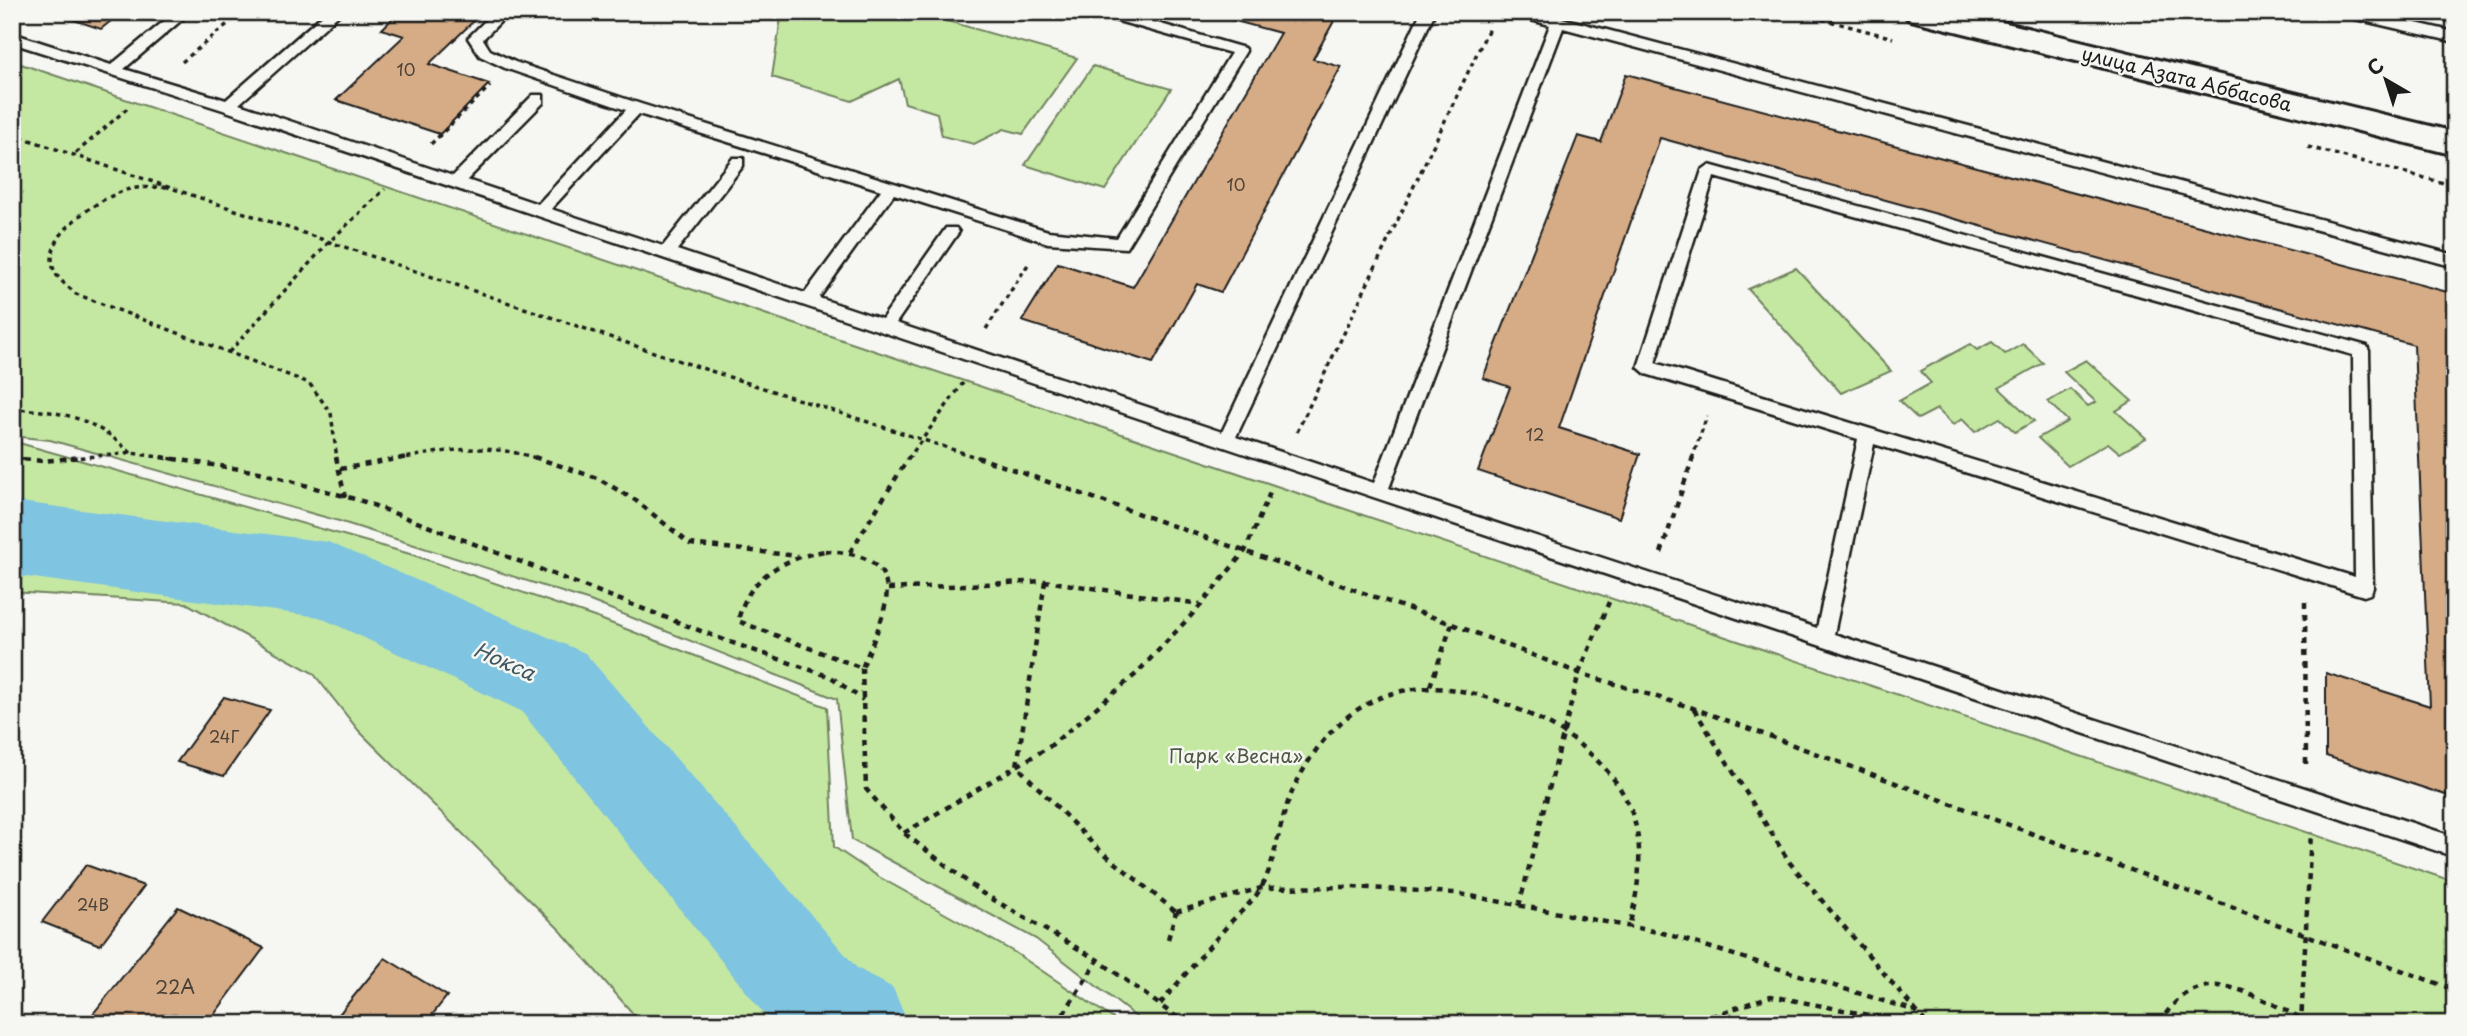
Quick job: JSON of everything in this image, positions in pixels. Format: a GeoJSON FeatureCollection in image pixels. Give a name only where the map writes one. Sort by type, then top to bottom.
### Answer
{"type":"FeatureCollection","features":[{"type":"Feature","properties":{"kind":"street","name":"улица Азата Аббасова"},"geometry":{"type":"LineString","coordinates":[[1919,12],[2455,144]]}},
{"type":"Feature","properties":{"kind":"lane"},"geometry":{"type":"LineString","coordinates":[[113,71],[184,12]]}},
{"type":"Feature","properties":{"kind":"lane"},"geometry":{"type":"LineString","coordinates":[[228,106],[335,12]]}},
{"type":"Feature","properties":{"kind":"lane"},"geometry":{"type":"LineString","coordinates":[[503,12],[475,38],[485,53],[510,65],[636,108],[1048,237],[1121,244],[1239,51],[1102,12]]}},
{"type":"Feature","properties":{"kind":"lane"},"geometry":{"type":"LineString","coordinates":[[1227,439],[1428,12]]}},
{"type":"Feature","properties":{"kind":"lane"},"geometry":{"type":"LineString","coordinates":[[1517,12],[2455,261]]}},
{"type":"Feature","properties":{"kind":"lane"},"geometry":{"type":"LineString","coordinates":[[2347,12],[2455,37]]}},
{"type":"Feature","properties":{"kind":"lane"},"geometry":{"type":"LineString","coordinates":[[1379,492],[1558,22]]}},
{"type":"Feature","properties":{"kind":"lane"},"geometry":{"type":"LineString","coordinates":[[12,38],[228,106],[1285,458],[1651,583],[2455,847]]}},
{"type":"Feature","properties":{"kind":"lane"},"geometry":{"type":"LineString","coordinates":[[456,182],[538,99]]}},
{"type":"Feature","properties":{"kind":"lane"},"geometry":{"type":"LineString","coordinates":[[541,210],[636,108]]}},
{"type":"Feature","properties":{"kind":"lane"},"geometry":{"type":"LineString","coordinates":[[667,252],[737,162]]}},
{"type":"Feature","properties":{"kind":"lane"},"geometry":{"type":"LineString","coordinates":[[1709,170],[2361,351],[2364,588],[1867,435],[1646,367],[1709,170]]}},
{"type":"Feature","properties":{"kind":"lane"},"geometry":{"type":"LineString","coordinates":[[809,300],[890,189]]}},
{"type":"Feature","properties":{"kind":"lane"},"geometry":{"type":"LineString","coordinates":[[886,326],[951,232]]}},
{"type":"Feature","properties":{"kind":"lane"},"geometry":{"type":"LineString","coordinates":[[1824,639],[1867,435]]}},
{"type":"Feature","properties":{"kind":"path"},"geometry":{"type":"LineString","coordinates":[[904,833],[1049,747],[1135,675],[1201,604],[1245,551],[1285,458],[1490,25]]}},
{"type":"Feature","properties":{"kind":"path"},"geometry":{"type":"LineString","coordinates":[[229,352],[328,243],[492,84]]}},
{"type":"Feature","properties":{"kind":"path"},"geometry":{"type":"LineString","coordinates":[[12,134],[680,361],[921,438],[1245,551],[1452,624],[1579,673],[1693,708],[2455,990]]}},
{"type":"Feature","properties":{"kind":"path"},"geometry":{"type":"LineString","coordinates":[[12,146],[22,138]]}},
{"type":"Feature","properties":{"kind":"path"},"geometry":{"type":"LineString","coordinates":[[170,186],[125,190],[79,218],[60,238],[51,256],[55,273],[76,294],[309,383],[331,413],[345,497]]}},
{"type":"Feature","properties":{"kind":"path"},"geometry":{"type":"LineString","coordinates":[[850,552],[976,355],[1034,255]]}},
{"type":"Feature","properties":{"kind":"path"},"geometry":{"type":"LineString","coordinates":[[1651,583],[1716,388]]}},
{"type":"Feature","properties":{"kind":"path"},"geometry":{"type":"LineString","coordinates":[[12,409],[64,410],[110,432],[131,453]]}},
{"type":"Feature","properties":{"kind":"path"},"geometry":{"type":"LineString","coordinates":[[340,469],[470,447],[520,453],[597,478],[635,500],[690,544],[737,552],[798,556]]}},
{"type":"Feature","properties":{"kind":"path"},"geometry":{"type":"LineString","coordinates":[[12,458],[43,461],[131,453],[259,472],[345,497],[831,677],[863,700]]}},
{"type":"Feature","properties":{"kind":"path"},"geometry":{"type":"LineString","coordinates":[[862,668],[738,621],[741,600],[775,565],[798,556],[825,551],[850,552],[870,561],[882,574],[888,589],[888,605],[862,668],[866,789],[904,833],[982,893],[1098,960],[1186,1024]]}},
{"type":"Feature","properties":{"kind":"path"},"geometry":{"type":"LineString","coordinates":[[2159,1024],[2165,1009],[2187,990],[2221,984],[2301,1021],[2310,800],[2305,570]]}},
{"type":"Feature","properties":{"kind":"path"},"geometry":{"type":"LineString","coordinates":[[1519,906],[1579,673],[1622,573]]}},
{"type":"Feature","properties":{"kind":"path"},"geometry":{"type":"LineString","coordinates":[[888,589],[1045,581],[1201,604]]}},
{"type":"Feature","properties":{"kind":"path"},"geometry":{"type":"LineString","coordinates":[[1017,766],[1045,581]]}},
{"type":"Feature","properties":{"kind":"path"},"geometry":{"type":"LineString","coordinates":[[1430,686],[1452,624]]}},
{"type":"Feature","properties":{"kind":"path"},"geometry":{"type":"LineString","coordinates":[[1160,1004],[1261,888],[1294,787],[1328,732],[1354,710],[1381,695],[1406,686],[1430,686],[1500,700],[1563,732],[1608,771],[1625,792],[1635,814],[1642,853],[1641,879],[1629,927]]}},
{"type":"Feature","properties":{"kind":"path"},"geometry":{"type":"LineString","coordinates":[[1693,708],[1790,863],[1927,1024]]}},
{"type":"Feature","properties":{"kind":"path"},"geometry":{"type":"LineString","coordinates":[[1017,766],[1096,846],[1175,912]]}},
{"type":"Feature","properties":{"kind":"path"},"geometry":{"type":"LineString","coordinates":[[1175,912],[1261,888],[1352,887],[1455,893],[1663,933],[1916,1011]]}},
{"type":"Feature","properties":{"kind":"path"},"geometry":{"type":"LineString","coordinates":[[1168,939],[1175,912]]}},
{"type":"Feature","properties":{"kind":"path"},"geometry":{"type":"LineString","coordinates":[[1057,1024],[1098,960]]}},
{"type":"Feature","properties":{"kind":"path"},"geometry":{"type":"LineString","coordinates":[[1689,1024],[1772,996],[1915,1024]]}},
{"type":"Feature","properties":{"kind":"green space"},"geometry":{"type":"Polygon","coordinates":[[[762,12],[916,12],[1077,58],[1023,134],[1004,129],[974,144],[942,136],[937,113],[905,103],[899,79],[852,101],[772,77],[781,18],[762,12]]]}},
{"type":"Feature","properties":{"kind":"green space","name":"Парк «Весна»"},"geometry":{"type":"Polygon","coordinates":[[[12,61],[2455,882],[2455,1024],[1145,1024],[1036,939],[852,840],[837,699],[590,601],[339,521],[50,440],[12,436],[12,61]]]}},
{"type":"Feature","properties":{"kind":"green space"},"geometry":{"type":"Polygon","coordinates":[[[1093,66],[1171,89],[1105,190],[1025,165],[1093,66]]]}},
{"type":"Feature","properties":{"kind":"green space"},"geometry":{"type":"Polygon","coordinates":[[[1796,268],[1891,371],[1841,393],[1748,289],[1796,268]]]}},
{"type":"Feature","properties":{"kind":"green space"},"geometry":{"type":"Polygon","coordinates":[[[1992,342],[2005,354],[2023,344],[2043,363],[1999,388],[2034,421],[2015,432],[2000,418],[1975,432],[1962,419],[1953,425],[1937,409],[1918,419],[1899,401],[1931,383],[1920,371],[1970,344],[1977,350],[1992,342]]]}},
{"type":"Feature","properties":{"kind":"green space"},"geometry":{"type":"Polygon","coordinates":[[[2086,360],[2132,401],[2116,411],[2146,438],[2120,453],[2108,443],[2068,466],[2038,438],[2068,421],[2048,402],[2070,389],[2088,406],[2096,402],[2064,372],[2086,360]]]}},
{"type":"Feature","properties":{"kind":"green space"},"geometry":{"type":"Polygon","coordinates":[[[12,441],[410,554],[600,619],[827,707],[834,847],[879,877],[1014,952],[1121,1024],[642,1024],[560,930],[359,731],[313,673],[186,603],[12,592],[12,441]]]}},
{"type":"Feature","properties":{"kind":"building"},"geometry":{"type":"Polygon","coordinates":[[[50,12],[122,12],[101,29],[50,12]]]}},
{"type":"Feature","properties":{"kind":"building"},"geometry":{"type":"Polygon","coordinates":[[[399,12],[483,12],[429,64],[489,84],[440,134],[336,100],[404,36],[382,29],[399,12]]]}},
{"type":"Feature","properties":{"kind":"building"},"geometry":{"type":"Polygon","coordinates":[[[1202,12],[1339,12],[1313,59],[1341,67],[1221,292],[1197,284],[1153,363],[1022,321],[1058,263],[1133,287],[1280,33],[1202,12]]]}},
{"type":"Feature","properties":{"kind":"building"},"geometry":{"type":"Polygon","coordinates":[[[1626,74],[2455,294],[2455,798],[2326,756],[2326,673],[2430,706],[2414,345],[1660,138],[1559,428],[1640,454],[1619,518],[1478,471],[1510,387],[1483,378],[1578,136],[1601,142],[1626,74]]]}},
{"type":"Feature","properties":{"kind":"building"},"geometry":{"type":"Polygon","coordinates":[[[224,697],[270,710],[224,776],[177,762],[224,697]]]}},
{"type":"Feature","properties":{"kind":"building"},"geometry":{"type":"Polygon","coordinates":[[[86,865],[144,886],[100,945],[42,922],[86,865]]]}},
{"type":"Feature","properties":{"kind":"building"},"geometry":{"type":"Polygon","coordinates":[[[178,907],[264,948],[207,1024],[85,1024],[178,907]]]}},
{"type":"Feature","properties":{"kind":"building"},"geometry":{"type":"Polygon","coordinates":[[[385,958],[447,996],[425,1024],[331,1024],[385,958]]]}},
{"type":"Feature","properties":{"kind":"waterway","name":"Нокса"},"geometry":{"type":"LineString","coordinates":[[12,538],[328,580],[553,682],[821,1004],[857,1024]]}}]}
